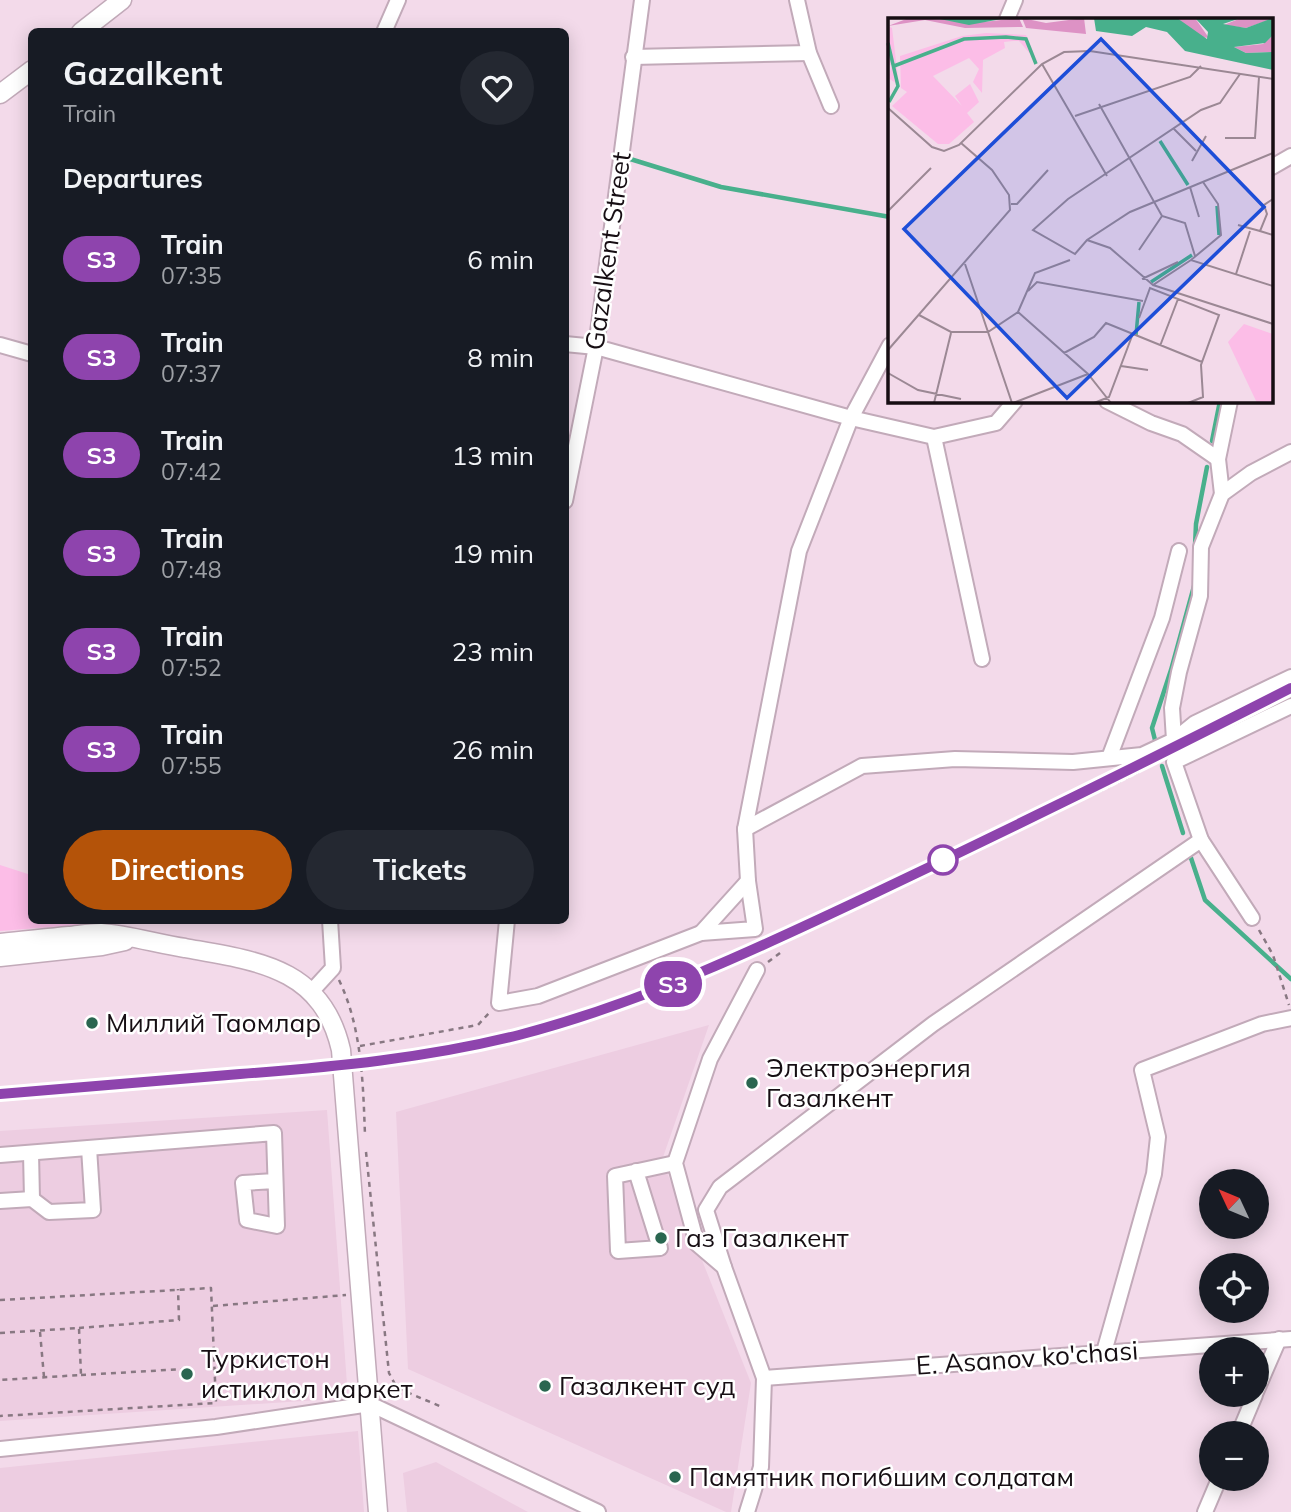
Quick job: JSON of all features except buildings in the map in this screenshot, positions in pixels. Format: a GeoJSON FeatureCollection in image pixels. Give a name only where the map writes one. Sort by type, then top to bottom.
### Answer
{"type":"FeatureCollection","features":[{"type":"Feature","properties":{"kind":"main road"},"geometry":{"type":"LineString","coordinates":[[71,28],[106,0]]}},
{"type":"Feature","properties":{"kind":"main road"},"geometry":{"type":"LineString","coordinates":[[86,28],[122,0]]}},
{"type":"Feature","properties":{"kind":"main road"},"geometry":{"type":"LineString","coordinates":[[0,82],[28,61]]}},
{"type":"Feature","properties":{"kind":"main road"},"geometry":{"type":"LineString","coordinates":[[0,94],[28,73]]}},
{"type":"Feature","properties":{"kind":"main road"},"geometry":{"type":"LineString","coordinates":[[0,943],[100,933],[257,962],[290,976],[311,992],[331,1018],[341,1050],[378,1512]]}},
{"type":"Feature","properties":{"kind":"main road"},"geometry":{"type":"LineString","coordinates":[[0,957],[102,946],[132,939]]}},
{"type":"Feature","properties":{"kind":"street"},"geometry":{"type":"LineString","coordinates":[[386,28],[398,0]]}},
{"type":"Feature","properties":{"kind":"street","name":"Gazalkent Street"},"geometry":{"type":"LineString","coordinates":[[569,481],[596,347],[642,0]]}},
{"type":"Feature","properties":{"kind":"street"},"geometry":{"type":"LineString","coordinates":[[797,0],[809,53],[831,106]]}},
{"type":"Feature","properties":{"kind":"street"},"geometry":{"type":"LineString","coordinates":[[1007,18],[1015,0]]}},
{"type":"Feature","properties":{"kind":"street"},"geometry":{"type":"LineString","coordinates":[[633,57],[809,53]]}},
{"type":"Feature","properties":{"kind":"street"},"geometry":{"type":"LineString","coordinates":[[1274,166],[1291,156]]}},
{"type":"Feature","properties":{"kind":"street"},"geometry":{"type":"LineString","coordinates":[[569,344],[596,347],[851,418],[934,437],[996,423],[1014,402]]}},
{"type":"Feature","properties":{"kind":"street"},"geometry":{"type":"LineString","coordinates":[[0,345],[28,353]]}},
{"type":"Feature","properties":{"kind":"street"},"geometry":{"type":"LineString","coordinates":[[508,924],[499,1003],[538,996],[701,933],[755,929],[748,881],[745,829],[799,551],[851,418],[888,349]]}},
{"type":"Feature","properties":{"kind":"street"},"geometry":{"type":"LineString","coordinates":[[1109,402],[1151,423],[1182,434],[1218,460]]}},
{"type":"Feature","properties":{"kind":"street"},"geometry":{"type":"LineString","coordinates":[[1174,740],[1172,708],[1200,596],[1201,547],[1222,494],[1218,460],[1230,402]]}},
{"type":"Feature","properties":{"kind":"street"},"geometry":{"type":"LineString","coordinates":[[934,437],[982,659]]}},
{"type":"Feature","properties":{"kind":"street"},"geometry":{"type":"LineString","coordinates":[[1222,494],[1251,473],[1291,452]]}},
{"type":"Feature","properties":{"kind":"street"},"geometry":{"type":"LineString","coordinates":[[1109,758],[1162,618],[1179,551]]}},
{"type":"Feature","properties":{"kind":"street"},"geometry":{"type":"LineString","coordinates":[[745,829],[862,766],[955,759],[1073,762],[1142,754],[1174,740],[1195,723],[1291,677]]}},
{"type":"Feature","properties":{"kind":"street"},"geometry":{"type":"LineString","coordinates":[[1252,918],[1201,840],[1174,762],[1291,706]]}},
{"type":"Feature","properties":{"kind":"street"},"geometry":{"type":"LineString","coordinates":[[747,1512],[761,1467],[764,1378],[706,1210],[720,1187],[933,1024],[1201,840]]}},
{"type":"Feature","properties":{"kind":"street"},"geometry":{"type":"LineString","coordinates":[[701,933],[748,881]]}},
{"type":"Feature","properties":{"kind":"street"},"geometry":{"type":"LineString","coordinates":[[311,992],[333,968],[330,924]]}},
{"type":"Feature","properties":{"kind":"street"},"geometry":{"type":"LineString","coordinates":[[724,1267],[697,1244],[675,1163],[710,1059],[757,970]]}},
{"type":"Feature","properties":{"kind":"street"},"geometry":{"type":"LineString","coordinates":[[1104,1352],[1154,1174],[1158,1137],[1142,1070],[1262,1024],[1291,1018]]}},
{"type":"Feature","properties":{"kind":"street"},"geometry":{"type":"LineString","coordinates":[[0,1155],[274,1133],[275,1181]]}},
{"type":"Feature","properties":{"kind":"street"},"geometry":{"type":"LineString","coordinates":[[0,1201],[32,1199],[49,1212],[93,1210],[89,1148]]}},
{"type":"Feature","properties":{"kind":"street"},"geometry":{"type":"LineString","coordinates":[[31,1153],[32,1199]]}},
{"type":"Feature","properties":{"kind":"street"},"geometry":{"type":"LineString","coordinates":[[636,1171],[660,1248],[618,1251],[615,1176],[636,1171],[675,1163]]}},
{"type":"Feature","properties":{"kind":"street"},"geometry":{"type":"LineString","coordinates":[[1269,1369],[1285,1339]]}},
{"type":"Feature","properties":{"kind":"street","name":"E. Asanov ko'chasi"},"geometry":{"type":"LineString","coordinates":[[764,1378],[1285,1339]]}},
{"type":"Feature","properties":{"kind":"street"},"geometry":{"type":"LineString","coordinates":[[0,1449],[216,1427],[370,1404],[598,1512]]}},
{"type":"Feature","properties":{"kind":"street"},"geometry":{"type":"LineString","coordinates":[[1205,1512],[1214,1491]]}},
{"type":"Feature","properties":{"kind":"path"},"geometry":{"type":"LineString","coordinates":[[1098,792],[1143,770]]}},
{"type":"Feature","properties":{"kind":"path"},"geometry":{"type":"LineString","coordinates":[[1252,918],[1273,955],[1291,1011]]}},
{"type":"Feature","properties":{"kind":"path"},"geometry":{"type":"LineString","coordinates":[[333,968],[343,989],[358,1046],[365,1143],[389,1373],[397,1388],[442,1407]]}},
{"type":"Feature","properties":{"kind":"path"},"geometry":{"type":"LineString","coordinates":[[358,1046],[478,1025],[499,1003]]}},
{"type":"Feature","properties":{"kind":"path"},"geometry":{"type":"LineString","coordinates":[[0,1300],[211,1287],[216,1403],[0,1416]]}},
{"type":"Feature","properties":{"kind":"path"},"geometry":{"type":"LineString","coordinates":[[0,1333],[179,1320],[178,1289]]}},
{"type":"Feature","properties":{"kind":"path"},"geometry":{"type":"LineString","coordinates":[[212,1306],[349,1295]]}},
{"type":"Feature","properties":{"kind":"path"},"geometry":{"type":"LineString","coordinates":[[79,1328],[81,1375]]}},
{"type":"Feature","properties":{"kind":"path"},"geometry":{"type":"LineString","coordinates":[[40,1331],[44,1377]]}},
{"type":"Feature","properties":{"kind":"path"},"geometry":{"type":"LineString","coordinates":[[0,1380],[184,1368]]}},
{"type":"Feature","properties":{"kind":"shaded area"},"geometry":{"type":"Polygon","coordinates":[[[0,865],[28,874],[28,924],[90,924],[0,931],[0,865]]]}},
{"type":"Feature","properties":{"kind":"shaded area"},"geometry":{"type":"Polygon","coordinates":[[[709,1025],[662,1160],[751,1383],[731,1512],[408,1369],[396,1112],[709,1025]]]}},
{"type":"Feature","properties":{"kind":"shaded area"},"geometry":{"type":"Polygon","coordinates":[[[327,1110],[348,1398],[0,1421],[0,1131],[327,1110]]]}},
{"type":"Feature","properties":{"kind":"shaded area"},"geometry":{"type":"Polygon","coordinates":[[[358,1431],[364,1512],[0,1512],[0,1468],[358,1431]]]}},
{"type":"Feature","properties":{"kind":"shaded area"},"geometry":{"type":"Polygon","coordinates":[[[436,1462],[528,1512],[407,1512],[403,1473],[436,1462]]]}},
{"type":"Feature","properties":{"kind":"waterway"},"geometry":{"type":"LineString","coordinates":[[627,158],[721,187],[888,217]]}},
{"type":"Feature","properties":{"kind":"waterway"},"geometry":{"type":"LineString","coordinates":[[1212,441],[1220,402]]}},
{"type":"Feature","properties":{"kind":"waterway"},"geometry":{"type":"LineString","coordinates":[[1195,546],[1196,524],[1207,467]]}},
{"type":"Feature","properties":{"kind":"waterway"},"geometry":{"type":"LineString","coordinates":[[1156,744],[1152,728],[1194,586]]}},
{"type":"Feature","properties":{"kind":"waterway"},"geometry":{"type":"LineString","coordinates":[[1162,766],[1183,833]]}},
{"type":"Feature","properties":{"kind":"waterway"},"geometry":{"type":"LineString","coordinates":[[1191,858],[1205,900],[1291,979]]}},
{"type":"Feature","properties":{"kind":"railway"},"geometry":{"type":"LineString","coordinates":[[0,1094],[381,1061],[485,1043],[568,1021],[664,987],[804,927],[1291,688]]}},
{"type":"Feature","properties":{"kind":"train","name":"S3"},"geometry":{"type":"LineString","coordinates":[[0,1094],[368,1063],[441,1052],[592,1014],[760,948],[1291,688]]}},
{"type":"Feature","properties":{"kind":"place","name":"Миллий Таомлар"},"geometry":{"type":"Point","coordinates":[92,1023]}},
{"type":"Feature","properties":{"kind":"place","name":"Электроэнергия Газалкент"},"geometry":{"type":"Point","coordinates":[752,1083]}},
{"type":"Feature","properties":{"kind":"place","name":"Газ Газалкент"},"geometry":{"type":"Point","coordinates":[661,1238]}},
{"type":"Feature","properties":{"kind":"place","name":"Туркистон истиклол маркет"},"geometry":{"type":"Point","coordinates":[187,1374]}},
{"type":"Feature","properties":{"kind":"place","name":"Газалкент суд"},"geometry":{"type":"Point","coordinates":[545,1386]}},
{"type":"Feature","properties":{"kind":"place","name":"Памятник погибшим солдатам"},"geometry":{"type":"Point","coordinates":[675,1477]}}]}
